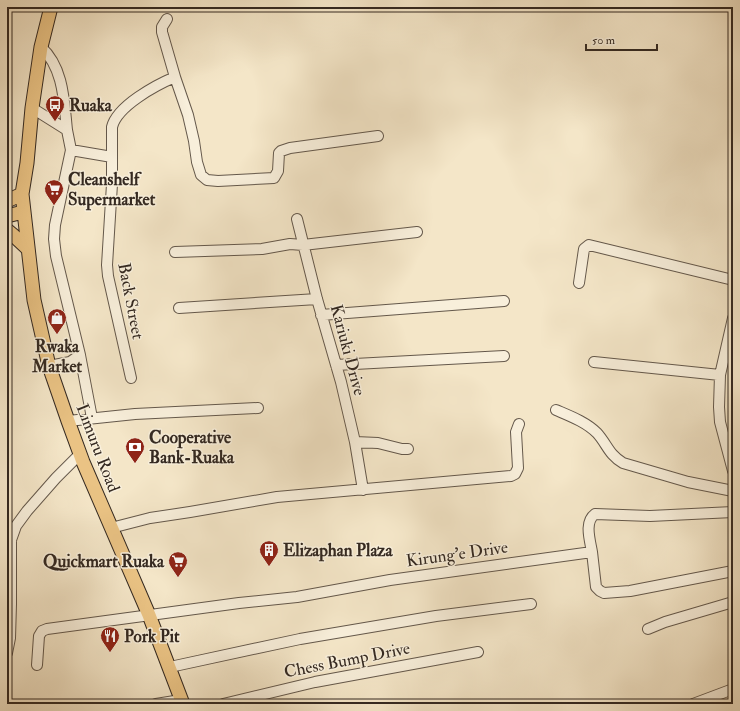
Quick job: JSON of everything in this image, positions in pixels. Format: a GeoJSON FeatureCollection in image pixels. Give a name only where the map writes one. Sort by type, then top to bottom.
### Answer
{"type":"FeatureCollection","features":[{"type":"Feature","properties":{"kind":"main road","name":"Limuru Road"},"geometry":{"type":"LineString","coordinates":[[51,7],[40,47],[22,194],[34,300],[49,366],[80,454],[149,615],[182,702]]}},
{"type":"Feature","properties":{"kind":"main road"},"geometry":{"type":"LineString","coordinates":[[7,202],[22,194]]}},
{"type":"Feature","properties":{"kind":"main road"},"geometry":{"type":"LineString","coordinates":[[7,216],[23,212]]}},
{"type":"Feature","properties":{"kind":"main road"},"geometry":{"type":"LineString","coordinates":[[7,230],[28,249]]}},
{"type":"Feature","properties":{"kind":"street"},"geometry":{"type":"LineString","coordinates":[[167,19],[162,27],[162,32],[188,115],[197,162],[201,174],[207,180],[218,181],[274,178],[278,171],[279,153],[281,151],[290,148],[378,136]]}},
{"type":"Feature","properties":{"kind":"street"},"geometry":{"type":"LineString","coordinates":[[40,47],[46,52],[53,62],[59,76],[71,150],[58,210],[54,239],[56,256],[80,355],[92,418]]}},
{"type":"Feature","properties":{"kind":"street","name":"Back Street"},"geometry":{"type":"LineString","coordinates":[[130,378],[107,265],[112,192],[112,127],[116,117],[134,100],[175,77]]}},
{"type":"Feature","properties":{"kind":"street"},"geometry":{"type":"LineString","coordinates":[[32,108],[67,130]]}},
{"type":"Feature","properties":{"kind":"street"},"geometry":{"type":"LineString","coordinates":[[71,150],[112,157]]}},
{"type":"Feature","properties":{"kind":"street","name":"Kariuki Drive"},"geometry":{"type":"LineString","coordinates":[[297,219],[355,442],[362,490]]}},
{"type":"Feature","properties":{"kind":"street"},"geometry":{"type":"LineString","coordinates":[[175,252],[262,249],[290,244],[304,245],[417,232]]}},
{"type":"Feature","properties":{"kind":"street"},"geometry":{"type":"LineString","coordinates":[[579,283],[584,249],[589,245],[733,280]]}},
{"type":"Feature","properties":{"kind":"street"},"geometry":{"type":"LineString","coordinates":[[179,308],[317,299]]}},
{"type":"Feature","properties":{"kind":"street"},"geometry":{"type":"LineString","coordinates":[[321,315],[504,301]]}},
{"type":"Feature","properties":{"kind":"street"},"geometry":{"type":"LineString","coordinates":[[733,318],[720,375],[720,422],[733,471]]}},
{"type":"Feature","properties":{"kind":"street"},"geometry":{"type":"LineString","coordinates":[[49,366],[70,362],[80,355]]}},
{"type":"Feature","properties":{"kind":"street"},"geometry":{"type":"LineString","coordinates":[[336,365],[504,356]]}},
{"type":"Feature","properties":{"kind":"street"},"geometry":{"type":"LineString","coordinates":[[594,362],[720,375]]}},
{"type":"Feature","properties":{"kind":"street"},"geometry":{"type":"LineString","coordinates":[[68,421],[146,414],[258,408]]}},
{"type":"Feature","properties":{"kind":"street"},"geometry":{"type":"LineString","coordinates":[[556,410],[571,416],[588,426],[602,440],[610,453],[623,463],[688,482],[733,491]]}},
{"type":"Feature","properties":{"kind":"street"},"geometry":{"type":"LineString","coordinates":[[111,528],[150,518],[277,497],[511,476],[516,474],[518,468],[516,432],[519,424]]}},
{"type":"Feature","properties":{"kind":"street"},"geometry":{"type":"LineString","coordinates":[[355,442],[378,443],[408,449]]}},
{"type":"Feature","properties":{"kind":"street"},"geometry":{"type":"LineString","coordinates":[[7,654],[10,638],[11,611],[9,540],[16,526],[27,511],[56,478],[80,454]]}},
{"type":"Feature","properties":{"kind":"street"},"geometry":{"type":"LineString","coordinates":[[733,512],[650,516],[595,514],[591,517],[588,527],[596,587],[604,593],[630,591],[733,571]]}},
{"type":"Feature","properties":{"kind":"street","name":"Kirung'e Drive"},"geometry":{"type":"LineString","coordinates":[[37,665],[39,636],[42,631],[47,629],[239,603],[297,597],[390,580],[592,552]]}},
{"type":"Feature","properties":{"kind":"street"},"geometry":{"type":"LineString","coordinates":[[648,629],[665,622],[733,602]]}},
{"type":"Feature","properties":{"kind":"street"},"geometry":{"type":"LineString","coordinates":[[170,668],[300,639],[436,616],[531,604]]}},
{"type":"Feature","properties":{"kind":"street","name":"Chess Bump Drive"},"geometry":{"type":"LineString","coordinates":[[223,704],[322,680],[478,652]]}},
{"type":"Feature","properties":{"kind":"street"},"geometry":{"type":"LineString","coordinates":[[693,704],[733,689]]}},
{"type":"Feature","properties":{"kind":"street"},"geometry":{"type":"LineString","coordinates":[[156,704],[182,702]]}},
{"type":"Feature","properties":{"kind":"place","name":"Ruaka"},"geometry":{"type":"Point","coordinates":[55,122]}},
{"type":"Feature","properties":{"kind":"place","name":"Cleanshelf Supermarket"},"geometry":{"type":"Point","coordinates":[54,206]}},
{"type":"Feature","properties":{"kind":"place","name":"Rwaka Market"},"geometry":{"type":"Point","coordinates":[57,335]}},
{"type":"Feature","properties":{"kind":"place","name":"Cooperative Bank-Ruaka"},"geometry":{"type":"Point","coordinates":[135,464]}},
{"type":"Feature","properties":{"kind":"place","name":"Elizaphan Plaza"},"geometry":{"type":"Point","coordinates":[269,567]}},
{"type":"Feature","properties":{"kind":"place","name":"Quickmart Ruaka"},"geometry":{"type":"Point","coordinates":[178,578]}},
{"type":"Feature","properties":{"kind":"place","name":"Pork Pit"},"geometry":{"type":"Point","coordinates":[110,653]}}]}
